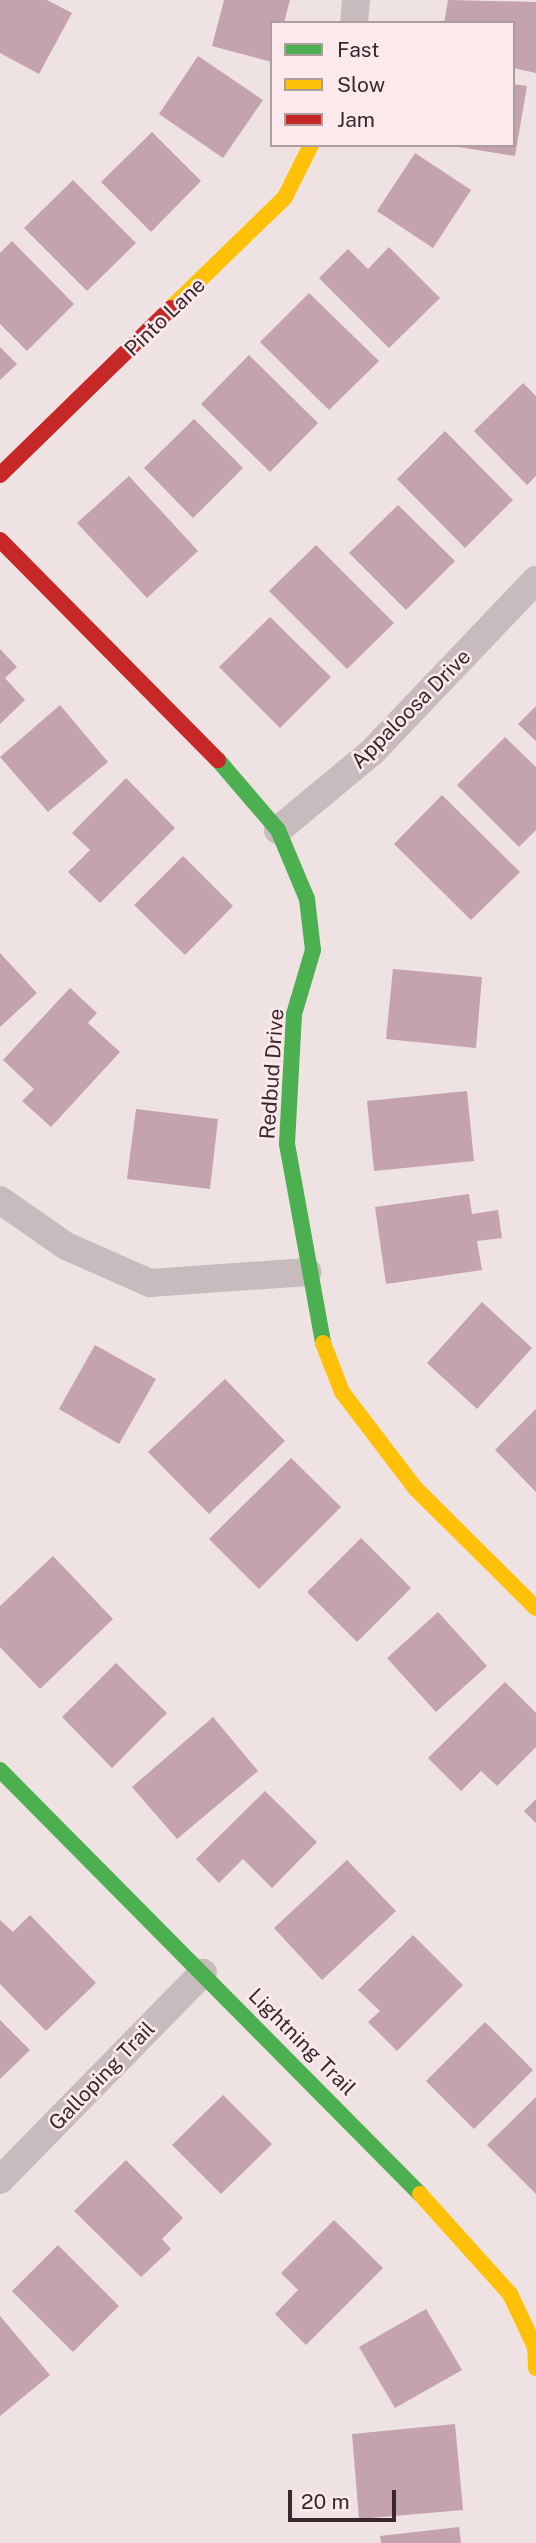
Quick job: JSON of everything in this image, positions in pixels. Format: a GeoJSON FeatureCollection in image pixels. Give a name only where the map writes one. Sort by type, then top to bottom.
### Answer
{"type":"FeatureCollection","features":[{"type":"Feature","properties":{"kind":"street"},"geometry":{"type":"LineString","coordinates":[[354,21],[356,0]]}},
{"type":"Feature","properties":{"kind":"street","name":"Pinto Lane"},"geometry":{"type":"LineString","coordinates":[[0,474],[285,197],[310,147]]}},
{"type":"Feature","properties":{"kind":"street","name":"Redbud Drive"},"geometry":{"type":"LineString","coordinates":[[0,540],[226,768],[278,830],[307,899],[313,950],[294,1014],[287,1144],[320,1335],[342,1392],[416,1489],[536,1608]]}},
{"type":"Feature","properties":{"kind":"street","name":"Appaloosa Drive"},"geometry":{"type":"LineString","coordinates":[[278,830],[373,751],[536,580]]}},
{"type":"Feature","properties":{"kind":"street"},"geometry":{"type":"LineString","coordinates":[[0,1200],[66,1246],[150,1283],[308,1272]]}},
{"type":"Feature","properties":{"kind":"street","name":"Lightning Trail"},"geometry":{"type":"LineString","coordinates":[[0,1770],[374,2143],[510,2294],[535,2347],[536,2368]]}},
{"type":"Feature","properties":{"kind":"street","name":"Galloping Trail"},"geometry":{"type":"LineString","coordinates":[[0,2180],[203,1973]]}},
{"type":"Feature","properties":{"kind":"building"},"geometry":{"type":"Polygon","coordinates":[[[0,0],[47,0],[72,13],[39,74],[0,53],[0,0]]]}},
{"type":"Feature","properties":{"kind":"building"},"geometry":{"type":"Polygon","coordinates":[[[224,0],[290,0],[285,21],[270,21],[270,61],[212,46],[224,0]]]}},
{"type":"Feature","properties":{"kind":"building"},"geometry":{"type":"Polygon","coordinates":[[[448,0],[536,2],[536,73],[515,68],[515,21],[444,21],[448,0]]]}},
{"type":"Feature","properties":{"kind":"building"},"geometry":{"type":"Polygon","coordinates":[[[198,56],[263,100],[223,158],[159,114],[198,56]]]}},
{"type":"Feature","properties":{"kind":"building"},"geometry":{"type":"Polygon","coordinates":[[[515,84],[527,86],[515,156],[459,147],[515,147],[515,84]]]}},
{"type":"Feature","properties":{"kind":"building"},"geometry":{"type":"Polygon","coordinates":[[[152,132],[201,181],[151,232],[101,182],[152,132]]]}},
{"type":"Feature","properties":{"kind":"building"},"geometry":{"type":"Polygon","coordinates":[[[415,153],[471,190],[433,248],[377,211],[415,153]]]}},
{"type":"Feature","properties":{"kind":"building"},"geometry":{"type":"Polygon","coordinates":[[[73,180],[136,243],[87,291],[24,228],[73,180]]]}},
{"type":"Feature","properties":{"kind":"building"},"geometry":{"type":"Polygon","coordinates":[[[12,241],[74,304],[27,351],[0,324],[0,253],[12,241]]]}},
{"type":"Feature","properties":{"kind":"building"},"geometry":{"type":"Polygon","coordinates":[[[389,247],[440,298],[389,348],[319,278],[348,249],[368,269],[389,247]]]}},
{"type":"Feature","properties":{"kind":"building"},"geometry":{"type":"Polygon","coordinates":[[[309,293],[379,361],[329,410],[260,342],[309,293]]]}},
{"type":"Feature","properties":{"kind":"building"},"geometry":{"type":"Polygon","coordinates":[[[0,347],[17,364],[0,380],[0,347]]]}},
{"type":"Feature","properties":{"kind":"building"},"geometry":{"type":"Polygon","coordinates":[[[249,355],[318,423],[270,472],[201,404],[249,355]]]}},
{"type":"Feature","properties":{"kind":"building"},"geometry":{"type":"Polygon","coordinates":[[[523,383],[536,396],[536,476],[527,485],[474,431],[523,383]]]}},
{"type":"Feature","properties":{"kind":"building"},"geometry":{"type":"Polygon","coordinates":[[[194,419],[243,468],[193,518],[144,468],[194,419]]]}},
{"type":"Feature","properties":{"kind":"building"},"geometry":{"type":"Polygon","coordinates":[[[445,431],[513,500],[465,548],[397,479],[445,431]]]}},
{"type":"Feature","properties":{"kind":"building"},"geometry":{"type":"Polygon","coordinates":[[[129,476],[198,551],[147,598],[77,523],[129,476]]]}},
{"type":"Feature","properties":{"kind":"building"},"geometry":{"type":"Polygon","coordinates":[[[398,505],[455,561],[406,610],[349,553],[398,505]]]}},
{"type":"Feature","properties":{"kind":"building"},"geometry":{"type":"Polygon","coordinates":[[[316,545],[394,623],[347,669],[269,591],[316,545]]]}},
{"type":"Feature","properties":{"kind":"building"},"geometry":{"type":"Polygon","coordinates":[[[270,617],[331,677],[280,728],[219,667],[270,617]]]}},
{"type":"Feature","properties":{"kind":"building"},"geometry":{"type":"Polygon","coordinates":[[[0,649],[17,667],[5,678],[25,700],[0,724],[0,649]]]}},
{"type":"Feature","properties":{"kind":"building"},"geometry":{"type":"Polygon","coordinates":[[[60,705],[108,762],[48,812],[0,757],[60,705]]]}},
{"type":"Feature","properties":{"kind":"building"},"geometry":{"type":"Polygon","coordinates":[[[536,706],[536,741],[518,724],[536,706]]]}},
{"type":"Feature","properties":{"kind":"building"},"geometry":{"type":"Polygon","coordinates":[[[505,737],[536,767],[536,830],[519,847],[457,785],[505,737]]]}},
{"type":"Feature","properties":{"kind":"building"},"geometry":{"type":"Polygon","coordinates":[[[126,778],[175,828],[100,903],[68,872],[90,850],[72,833],[126,778]]]}},
{"type":"Feature","properties":{"kind":"building"},"geometry":{"type":"Polygon","coordinates":[[[442,795],[520,872],[471,920],[394,844],[442,795]]]}},
{"type":"Feature","properties":{"kind":"building"},"geometry":{"type":"Polygon","coordinates":[[[183,856],[233,906],[185,955],[134,905],[183,856]]]}},
{"type":"Feature","properties":{"kind":"building"},"geometry":{"type":"Polygon","coordinates":[[[0,953],[37,993],[0,1027],[0,953]]]}},
{"type":"Feature","properties":{"kind":"building"},"geometry":{"type":"Polygon","coordinates":[[[393,969],[482,977],[476,1048],[386,1039],[393,969]]]}},
{"type":"Feature","properties":{"kind":"building"},"geometry":{"type":"Polygon","coordinates":[[[70,988],[97,1013],[88,1023],[120,1052],[51,1127],[22,1101],[34,1089],[3,1060],[70,988]]]}},
{"type":"Feature","properties":{"kind":"building"},"geometry":{"type":"Polygon","coordinates":[[[467,1091],[474,1161],[374,1171],[367,1101],[467,1091]]]}},
{"type":"Feature","properties":{"kind":"building"},"geometry":{"type":"Polygon","coordinates":[[[136,1109],[218,1119],[210,1189],[127,1179],[136,1109]]]}},
{"type":"Feature","properties":{"kind":"building"},"geometry":{"type":"Polygon","coordinates":[[[469,1194],[472,1214],[498,1210],[502,1238],[477,1241],[482,1270],[386,1284],[375,1207],[469,1194]]]}},
{"type":"Feature","properties":{"kind":"building"},"geometry":{"type":"Polygon","coordinates":[[[482,1302],[532,1348],[477,1409],[427,1363],[482,1302]]]}},
{"type":"Feature","properties":{"kind":"building"},"geometry":{"type":"Polygon","coordinates":[[[95,1345],[156,1379],[119,1444],[59,1409],[95,1345]]]}},
{"type":"Feature","properties":{"kind":"building"},"geometry":{"type":"Polygon","coordinates":[[[225,1379],[285,1441],[209,1514],[148,1452],[225,1379]]]}},
{"type":"Feature","properties":{"kind":"building"},"geometry":{"type":"Polygon","coordinates":[[[536,1409],[536,1492],[495,1450],[536,1409]]]}},
{"type":"Feature","properties":{"kind":"building"},"geometry":{"type":"Polygon","coordinates":[[[291,1458],[341,1507],[259,1589],[209,1539],[291,1458]]]}},
{"type":"Feature","properties":{"kind":"building"},"geometry":{"type":"Polygon","coordinates":[[[361,1538],[411,1588],[357,1642],[307,1592],[361,1538]]]}},
{"type":"Feature","properties":{"kind":"building"},"geometry":{"type":"Polygon","coordinates":[[[53,1556],[113,1619],[40,1689],[0,1647],[0,1606],[53,1556]]]}},
{"type":"Feature","properties":{"kind":"building"},"geometry":{"type":"Polygon","coordinates":[[[438,1612],[487,1666],[436,1712],[387,1658],[438,1612]]]}},
{"type":"Feature","properties":{"kind":"building"},"geometry":{"type":"Polygon","coordinates":[[[116,1663],[167,1713],[112,1768],[62,1717],[116,1663]]]}},
{"type":"Feature","properties":{"kind":"building"},"geometry":{"type":"Polygon","coordinates":[[[505,1682],[536,1713],[536,1747],[497,1786],[481,1771],[461,1791],[428,1758],[505,1682]]]}},
{"type":"Feature","properties":{"kind":"building"},"geometry":{"type":"Polygon","coordinates":[[[213,1717],[258,1771],[177,1839],[132,1787],[213,1717]]]}},
{"type":"Feature","properties":{"kind":"building"},"geometry":{"type":"Polygon","coordinates":[[[265,1791],[317,1842],[272,1888],[243,1859],[219,1883],[196,1859],[265,1791]]]}},
{"type":"Feature","properties":{"kind":"building"},"geometry":{"type":"Polygon","coordinates":[[[536,1799],[536,1823],[524,1811],[536,1799]]]}},
{"type":"Feature","properties":{"kind":"building"},"geometry":{"type":"Polygon","coordinates":[[[347,1860],[396,1911],[322,1980],[274,1928],[347,1860]]]}},
{"type":"Feature","properties":{"kind":"building"},"geometry":{"type":"Polygon","coordinates":[[[30,1915],[96,1983],[46,2031],[0,1984],[0,1920],[13,1932],[30,1915]]]}},
{"type":"Feature","properties":{"kind":"building"},"geometry":{"type":"Polygon","coordinates":[[[413,1935],[463,1985],[397,2051],[368,2022],[380,2011],[358,1990],[413,1935]]]}},
{"type":"Feature","properties":{"kind":"building"},"geometry":{"type":"Polygon","coordinates":[[[0,2020],[30,2050],[0,2079],[0,2020]]]}},
{"type":"Feature","properties":{"kind":"building"},"geometry":{"type":"Polygon","coordinates":[[[485,2022],[533,2070],[474,2129],[426,2081],[485,2022]]]}},
{"type":"Feature","properties":{"kind":"building"},"geometry":{"type":"Polygon","coordinates":[[[223,2095],[272,2144],[221,2194],[172,2145],[223,2095]]]}},
{"type":"Feature","properties":{"kind":"building"},"geometry":{"type":"Polygon","coordinates":[[[536,2097],[536,2194],[487,2145],[536,2097]]]}},
{"type":"Feature","properties":{"kind":"building"},"geometry":{"type":"Polygon","coordinates":[[[126,2160],[183,2218],[162,2239],[171,2249],[141,2277],[74,2211],[126,2160]]]}},
{"type":"Feature","properties":{"kind":"building"},"geometry":{"type":"Polygon","coordinates":[[[334,2220],[383,2268],[306,2345],[275,2314],[298,2290],[281,2273],[334,2220]]]}},
{"type":"Feature","properties":{"kind":"building"},"geometry":{"type":"Polygon","coordinates":[[[58,2245],[119,2306],[73,2352],[12,2291],[58,2245]]]}},
{"type":"Feature","properties":{"kind":"building"},"geometry":{"type":"Polygon","coordinates":[[[426,2309],[462,2370],[395,2408],[359,2347],[426,2309]]]}},
{"type":"Feature","properties":{"kind":"building"},"geometry":{"type":"Polygon","coordinates":[[[0,2316],[50,2375],[0,2416],[0,2316]]]}},
{"type":"Feature","properties":{"kind":"building"},"geometry":{"type":"Polygon","coordinates":[[[455,2424],[463,2510],[359,2519],[352,2434],[455,2424]]]}},
{"type":"Feature","properties":{"kind":"building"},"geometry":{"type":"Polygon","coordinates":[[[459,2527],[461,2543],[381,2543],[380,2536],[459,2527]]]}},
{"type":"Feature","properties":{"kind":"traffic: fast"},"geometry":{"type":"LineString","coordinates":[[218,760],[278,830],[307,899],[313,950],[294,1014],[287,1144],[323,1343]]}},
{"type":"Feature","properties":{"kind":"traffic: fast"},"geometry":{"type":"LineString","coordinates":[[0,1770],[420,2194]]}},
{"type":"Feature","properties":{"kind":"traffic: slow"},"geometry":{"type":"LineString","coordinates":[[171,308],[285,197],[310,147]]}},
{"type":"Feature","properties":{"kind":"traffic: slow"},"geometry":{"type":"LineString","coordinates":[[323,1343],[342,1392],[416,1489],[536,1608]]}},
{"type":"Feature","properties":{"kind":"traffic: slow"},"geometry":{"type":"LineString","coordinates":[[420,2194],[510,2294],[535,2347],[536,2368]]}},
{"type":"Feature","properties":{"kind":"traffic: jam"},"geometry":{"type":"LineString","coordinates":[[0,475],[171,308]]}},
{"type":"Feature","properties":{"kind":"traffic: jam"},"geometry":{"type":"LineString","coordinates":[[0,540],[218,760]]}}]}
